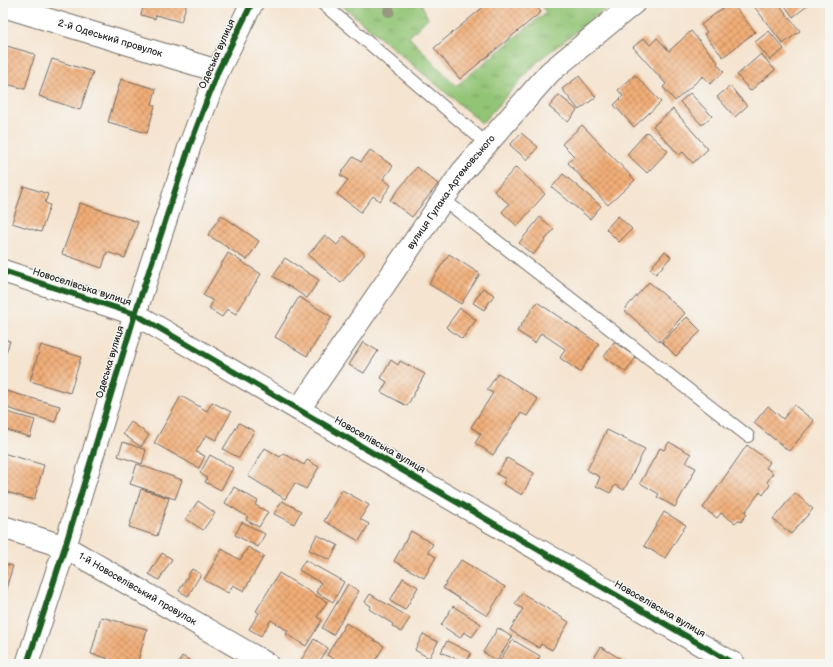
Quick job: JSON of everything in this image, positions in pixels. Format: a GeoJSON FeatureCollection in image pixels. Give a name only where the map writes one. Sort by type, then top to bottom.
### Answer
{"type":"FeatureCollection","features":[{"type":"Feature","properties":{"kind":"street","name":"Одеська вулиця"},"geometry":{"type":"LineString","coordinates":[[27,664],[135,314],[190,145],[218,71],[252,3]]}},
{"type":"Feature","properties":{"kind":"street","name":"вулиця Гулака-Артемовського"},"geometry":{"type":"LineString","coordinates":[[299,409],[462,172],[550,72],[634,3]]}},
{"type":"Feature","properties":{"kind":"street","name":"2-й Одеський провулок"},"geometry":{"type":"LineString","coordinates":[[3,6],[218,71]]}},
{"type":"Feature","properties":{"kind":"street","name":"Новоселівська вулиця"},"geometry":{"type":"LineString","coordinates":[[3,271],[135,314],[734,664]]}},
{"type":"Feature","properties":{"kind":"street","name":"1-й Новоселівський провулок"},"geometry":{"type":"LineString","coordinates":[[3,527],[64,547],[267,664]]}},
{"type":"Feature","properties":{"kind":"lane"},"geometry":{"type":"LineString","coordinates":[[322,3],[487,144]]}},
{"type":"Feature","properties":{"kind":"lane"},"geometry":{"type":"LineString","coordinates":[[444,200],[748,436]]}},
{"type":"Feature","properties":{"kind":"green space"},"geometry":{"type":"Polygon","coordinates":[[[339,3],[421,3],[428,18],[409,37],[456,86],[546,12],[543,8],[548,3],[614,3],[539,60],[482,123],[339,3]]]}},
{"type":"Feature","properties":{"kind":"building"},"geometry":{"type":"Polygon","coordinates":[[[144,3],[187,3],[181,22],[156,15],[155,19],[141,15],[144,3]]]}},
{"type":"Feature","properties":{"kind":"building"},"geometry":{"type":"Polygon","coordinates":[[[488,3],[534,3],[541,12],[460,79],[434,48],[488,3]]]}},
{"type":"Feature","properties":{"kind":"building"},"geometry":{"type":"Polygon","coordinates":[[[729,3],[732,3],[755,32],[723,57],[704,34],[707,32],[701,25],[729,3]]]}},
{"type":"Feature","properties":{"kind":"building"},"geometry":{"type":"Polygon","coordinates":[[[755,3],[778,3],[800,31],[783,44],[753,5],[755,3]]]}},
{"type":"Feature","properties":{"kind":"building"},"geometry":{"type":"Polygon","coordinates":[[[783,3],[811,3],[793,17],[783,3]]]}},
{"type":"Feature","properties":{"kind":"building"},"geometry":{"type":"Polygon","coordinates":[[[691,31],[718,62],[717,64],[724,72],[710,84],[703,76],[675,101],[663,87],[666,84],[633,47],[644,38],[650,45],[657,38],[669,51],[691,31]]]}},
{"type":"Feature","properties":{"kind":"building"},"geometry":{"type":"Polygon","coordinates":[[[769,31],[784,49],[770,60],[755,42],[769,31]]]}},
{"type":"Feature","properties":{"kind":"building"},"geometry":{"type":"Polygon","coordinates":[[[3,45],[35,54],[25,89],[3,83],[3,45]]]}},
{"type":"Feature","properties":{"kind":"building"},"geometry":{"type":"Polygon","coordinates":[[[761,54],[775,70],[750,91],[737,75],[761,54]]]}},
{"type":"Feature","properties":{"kind":"building"},"geometry":{"type":"Polygon","coordinates":[[[52,59],[93,72],[80,110],[39,96],[52,59]]]}},
{"type":"Feature","properties":{"kind":"building"},"geometry":{"type":"Polygon","coordinates":[[[635,75],[661,102],[634,127],[614,105],[623,96],[618,90],[635,75]]]}},
{"type":"Feature","properties":{"kind":"building"},"geometry":{"type":"Polygon","coordinates":[[[579,76],[596,97],[579,110],[562,89],[579,76]]]}},
{"type":"Feature","properties":{"kind":"building"},"geometry":{"type":"Polygon","coordinates":[[[121,79],[156,89],[152,104],[155,106],[147,133],[108,122],[121,79]]]}},
{"type":"Feature","properties":{"kind":"building"},"geometry":{"type":"Polygon","coordinates":[[[730,86],[747,106],[735,117],[717,97],[730,86]]]}},
{"type":"Feature","properties":{"kind":"building"},"geometry":{"type":"Polygon","coordinates":[[[690,93],[712,116],[702,125],[680,102],[690,93]]]}},
{"type":"Feature","properties":{"kind":"building"},"geometry":{"type":"Polygon","coordinates":[[[559,95],[577,110],[568,122],[549,107],[559,95]]]}},
{"type":"Feature","properties":{"kind":"building"},"geometry":{"type":"Polygon","coordinates":[[[673,109],[708,149],[693,163],[683,152],[679,155],[653,126],[673,109]]]}},
{"type":"Feature","properties":{"kind":"building"},"geometry":{"type":"Polygon","coordinates":[[[582,125],[635,180],[608,205],[568,163],[574,156],[562,144],[582,125]]]}},
{"type":"Feature","properties":{"kind":"building"},"geometry":{"type":"Polygon","coordinates":[[[647,132],[668,151],[647,173],[627,154],[647,132]]]}},
{"type":"Feature","properties":{"kind":"building"},"geometry":{"type":"Polygon","coordinates":[[[521,133],[538,147],[527,160],[510,145],[521,133]]]}},
{"type":"Feature","properties":{"kind":"building"},"geometry":{"type":"Polygon","coordinates":[[[370,150],[393,166],[383,179],[391,185],[380,201],[373,196],[361,212],[337,194],[348,180],[340,175],[353,157],[361,162],[370,150]]]}},
{"type":"Feature","properties":{"kind":"building"},"geometry":{"type":"Polygon","coordinates":[[[417,167],[438,184],[412,217],[390,200],[417,167]]]}},
{"type":"Feature","properties":{"kind":"building"},"geometry":{"type":"Polygon","coordinates":[[[516,167],[545,194],[517,226],[502,212],[509,204],[494,191],[516,167]]]}},
{"type":"Feature","properties":{"kind":"building"},"geometry":{"type":"Polygon","coordinates":[[[563,174],[601,206],[590,219],[552,187],[563,174]]]}},
{"type":"Feature","properties":{"kind":"building"},"geometry":{"type":"Polygon","coordinates":[[[24,186],[48,194],[45,203],[50,205],[41,232],[12,223],[24,186]]]}},
{"type":"Feature","properties":{"kind":"building"},"geometry":{"type":"Polygon","coordinates":[[[80,203],[138,222],[125,258],[107,252],[102,268],[62,254],[80,203]]]}},
{"type":"Feature","properties":{"kind":"building"},"geometry":{"type":"Polygon","coordinates":[[[221,215],[259,241],[247,260],[208,235],[221,215]]]}},
{"type":"Feature","properties":{"kind":"building"},"geometry":{"type":"Polygon","coordinates":[[[618,216],[632,229],[619,242],[606,229],[618,216]]]}},
{"type":"Feature","properties":{"kind":"building"},"geometry":{"type":"Polygon","coordinates":[[[540,217],[554,229],[533,255],[519,243],[540,217]]]}},
{"type":"Feature","properties":{"kind":"building"},"geometry":{"type":"Polygon","coordinates":[[[325,235],[337,245],[344,236],[365,254],[341,283],[308,255],[325,235]]]}},
{"type":"Feature","properties":{"kind":"building"},"geometry":{"type":"Polygon","coordinates":[[[665,251],[671,257],[656,274],[650,269],[665,251]]]}},
{"type":"Feature","properties":{"kind":"building"},"geometry":{"type":"Polygon","coordinates":[[[228,253],[261,274],[236,314],[227,309],[222,317],[209,309],[213,301],[203,295],[228,253]]]}},
{"type":"Feature","properties":{"kind":"building"},"geometry":{"type":"Polygon","coordinates":[[[449,254],[480,274],[461,304],[429,284],[449,254]]]}},
{"type":"Feature","properties":{"kind":"building"},"geometry":{"type":"Polygon","coordinates":[[[285,258],[319,280],[307,298],[273,276],[285,258]]]}},
{"type":"Feature","properties":{"kind":"building"},"geometry":{"type":"Polygon","coordinates":[[[649,282],[685,313],[660,342],[624,310],[649,282]]]}},
{"type":"Feature","properties":{"kind":"building"},"geometry":{"type":"Polygon","coordinates":[[[483,288],[494,295],[484,310],[473,303],[483,288]]]}},
{"type":"Feature","properties":{"kind":"building"},"geometry":{"type":"Polygon","coordinates":[[[299,297],[332,317],[307,356],[275,337],[299,297]]]}},
{"type":"Feature","properties":{"kind":"building"},"geometry":{"type":"Polygon","coordinates":[[[537,302],[599,344],[580,372],[560,358],[565,349],[541,333],[535,343],[517,331],[537,302]]]}},
{"type":"Feature","properties":{"kind":"building"},"geometry":{"type":"Polygon","coordinates":[[[460,308],[476,320],[462,339],[446,327],[460,308]]]}},
{"type":"Feature","properties":{"kind":"building"},"geometry":{"type":"Polygon","coordinates":[[[687,317],[701,331],[676,356],[662,342],[687,317]]]}},
{"type":"Feature","properties":{"kind":"building"},"geometry":{"type":"Polygon","coordinates":[[[3,339],[10,341],[3,361],[3,339]]]}},
{"type":"Feature","properties":{"kind":"building"},"geometry":{"type":"Polygon","coordinates":[[[363,342],[378,351],[364,373],[349,365],[363,342]]]}},
{"type":"Feature","properties":{"kind":"building"},"geometry":{"type":"Polygon","coordinates":[[[614,342],[636,357],[626,372],[604,357],[614,342]]]}},
{"type":"Feature","properties":{"kind":"building"},"geometry":{"type":"Polygon","coordinates":[[[41,345],[81,357],[70,393],[30,381],[41,345]]]}},
{"type":"Feature","properties":{"kind":"building"},"geometry":{"type":"Polygon","coordinates":[[[391,360],[398,365],[400,361],[425,374],[407,406],[381,392],[387,382],[381,378],[391,360]]]}},
{"type":"Feature","properties":{"kind":"building"},"geometry":{"type":"Polygon","coordinates":[[[498,373],[538,399],[527,416],[521,413],[493,455],[475,443],[481,434],[471,427],[493,393],[487,390],[498,373]]]}},
{"type":"Feature","properties":{"kind":"building"},"geometry":{"type":"Polygon","coordinates":[[[6,391],[60,406],[55,422],[3,407],[6,391]]]}},
{"type":"Feature","properties":{"kind":"building"},"geometry":{"type":"Polygon","coordinates":[[[181,396],[207,411],[212,402],[231,412],[216,440],[206,435],[196,452],[205,456],[199,468],[154,443],[181,396]]]}},
{"type":"Feature","properties":{"kind":"building"},"geometry":{"type":"Polygon","coordinates":[[[794,405],[814,421],[789,451],[754,423],[768,406],[783,419],[794,405]]]}},
{"type":"Feature","properties":{"kind":"building"},"geometry":{"type":"Polygon","coordinates":[[[3,411],[35,420],[30,437],[3,429],[3,411]]]}},
{"type":"Feature","properties":{"kind":"building"},"geometry":{"type":"Polygon","coordinates":[[[131,422],[149,435],[141,447],[123,434],[131,422]]]}},
{"type":"Feature","properties":{"kind":"building"},"geometry":{"type":"Polygon","coordinates":[[[239,423],[254,431],[239,458],[223,449],[239,423]]]}},
{"type":"Feature","properties":{"kind":"building"},"geometry":{"type":"Polygon","coordinates":[[[607,430],[645,449],[624,490],[615,485],[610,493],[596,486],[600,477],[587,470],[607,430]]]}},
{"type":"Feature","properties":{"kind":"building"},"geometry":{"type":"Polygon","coordinates":[[[123,442],[146,450],[142,464],[118,456],[123,442]]]}},
{"type":"Feature","properties":{"kind":"building"},"geometry":{"type":"Polygon","coordinates":[[[669,442],[691,454],[686,463],[696,468],[675,507],[657,497],[659,494],[640,483],[660,448],[664,450],[669,442]]]}},
{"type":"Feature","properties":{"kind":"building"},"geometry":{"type":"Polygon","coordinates":[[[747,445],[770,462],[766,468],[773,473],[767,482],[770,485],[763,495],[760,492],[745,512],[747,514],[741,522],[738,520],[735,523],[721,513],[717,518],[703,508],[747,445]]]}},
{"type":"Feature","properties":{"kind":"building"},"geometry":{"type":"Polygon","coordinates":[[[265,448],[280,457],[283,453],[304,465],[307,460],[319,467],[306,489],[295,483],[285,499],[248,476],[265,448]]]}},
{"type":"Feature","properties":{"kind":"building"},"geometry":{"type":"Polygon","coordinates":[[[3,453],[44,465],[34,500],[3,491],[3,453]]]}},
{"type":"Feature","properties":{"kind":"building"},"geometry":{"type":"Polygon","coordinates":[[[210,455],[233,468],[221,490],[205,482],[207,478],[200,473],[210,455]]]}},
{"type":"Feature","properties":{"kind":"building"},"geometry":{"type":"Polygon","coordinates":[[[507,458],[534,473],[522,495],[503,484],[506,479],[497,474],[507,458]]]}},
{"type":"Feature","properties":{"kind":"building"},"geometry":{"type":"Polygon","coordinates":[[[137,464],[182,480],[175,499],[130,484],[137,464]]]}},
{"type":"Feature","properties":{"kind":"building"},"geometry":{"type":"Polygon","coordinates":[[[234,487],[258,501],[255,505],[268,512],[259,527],[246,520],[248,517],[225,503],[234,487]]]}},
{"type":"Feature","properties":{"kind":"building"},"geometry":{"type":"Polygon","coordinates":[[[141,489],[169,498],[157,536],[129,527],[141,489]]]}},
{"type":"Feature","properties":{"kind":"building"},"geometry":{"type":"Polygon","coordinates":[[[342,490],[369,505],[360,519],[369,524],[359,541],[324,521],[342,490]]]}},
{"type":"Feature","properties":{"kind":"building"},"geometry":{"type":"Polygon","coordinates":[[[795,493],[813,509],[791,534],[773,519],[795,493]]]}},
{"type":"Feature","properties":{"kind":"building"},"geometry":{"type":"Polygon","coordinates":[[[198,501],[215,513],[203,530],[186,519],[198,501]]]}},
{"type":"Feature","properties":{"kind":"building"},"geometry":{"type":"Polygon","coordinates":[[[282,501],[301,511],[294,524],[274,514],[282,501]]]}},
{"type":"Feature","properties":{"kind":"building"},"geometry":{"type":"Polygon","coordinates":[[[664,512],[686,525],[665,558],[644,546],[664,512]]]}},
{"type":"Feature","properties":{"kind":"building"},"geometry":{"type":"Polygon","coordinates":[[[242,522],[265,534],[258,547],[235,535],[242,522]]]}},
{"type":"Feature","properties":{"kind":"building"},"geometry":{"type":"Polygon","coordinates":[[[411,531],[433,544],[428,552],[436,557],[424,578],[394,561],[411,531]]]}},
{"type":"Feature","properties":{"kind":"building"},"geometry":{"type":"Polygon","coordinates":[[[317,535],[338,545],[330,560],[309,550],[317,535]]]}},
{"type":"Feature","properties":{"kind":"building"},"geometry":{"type":"Polygon","coordinates":[[[248,547],[264,556],[244,591],[233,585],[228,593],[204,580],[222,549],[240,560],[248,547]]]}},
{"type":"Feature","properties":{"kind":"building"},"geometry":{"type":"Polygon","coordinates":[[[162,553],[172,559],[159,580],[149,574],[162,553]]]}},
{"type":"Feature","properties":{"kind":"building"},"geometry":{"type":"Polygon","coordinates":[[[305,560],[344,582],[333,602],[316,592],[321,583],[299,570],[305,560]]]}},
{"type":"Feature","properties":{"kind":"building"},"geometry":{"type":"Polygon","coordinates":[[[461,560],[505,587],[487,616],[443,588],[461,560]]]}},
{"type":"Feature","properties":{"kind":"building"},"geometry":{"type":"Polygon","coordinates":[[[3,563],[13,566],[3,598],[3,563]]]}},
{"type":"Feature","properties":{"kind":"building"},"geometry":{"type":"Polygon","coordinates":[[[192,569],[201,574],[188,596],[179,591],[192,569]]]}},
{"type":"Feature","properties":{"kind":"building"},"geometry":{"type":"Polygon","coordinates":[[[279,573],[327,602],[317,617],[322,620],[306,646],[286,634],[288,631],[271,620],[261,636],[249,629],[259,613],[256,611],[279,573]]]}},
{"type":"Feature","properties":{"kind":"building"},"geometry":{"type":"Polygon","coordinates":[[[403,578],[418,587],[405,610],[390,601],[403,578]]]}},
{"type":"Feature","properties":{"kind":"building"},"geometry":{"type":"Polygon","coordinates":[[[348,584],[359,591],[333,635],[322,628],[348,584]]]}},
{"type":"Feature","properties":{"kind":"building"},"geometry":{"type":"Polygon","coordinates":[[[522,593],[569,622],[552,650],[541,644],[539,648],[510,630],[523,609],[515,604],[522,593]]]}},
{"type":"Feature","properties":{"kind":"building"},"geometry":{"type":"Polygon","coordinates":[[[370,594],[410,618],[401,632],[392,626],[393,624],[369,609],[371,606],[365,602],[370,594]]]}},
{"type":"Feature","properties":{"kind":"building"},"geometry":{"type":"Polygon","coordinates":[[[453,606],[481,624],[472,637],[464,632],[460,638],[441,625],[453,606]]]}},
{"type":"Feature","properties":{"kind":"building"},"geometry":{"type":"Polygon","coordinates":[[[101,617],[147,629],[137,664],[105,664],[107,658],[91,654],[101,617]]]}},
{"type":"Feature","properties":{"kind":"building"},"geometry":{"type":"Polygon","coordinates":[[[346,623],[384,646],[373,664],[342,664],[327,655],[346,623]]]}},
{"type":"Feature","properties":{"kind":"building"},"geometry":{"type":"Polygon","coordinates":[[[498,628],[512,637],[497,661],[483,652],[498,628]]]}},
{"type":"Feature","properties":{"kind":"building"},"geometry":{"type":"Polygon","coordinates":[[[423,634],[438,642],[429,658],[415,650],[423,634]]]}},
{"type":"Feature","properties":{"kind":"building"},"geometry":{"type":"Polygon","coordinates":[[[314,639],[328,648],[318,664],[304,664],[300,662],[314,639]]]}},
{"type":"Feature","properties":{"kind":"building"},"geometry":{"type":"Polygon","coordinates":[[[513,640],[540,656],[535,664],[498,663],[513,640]]]}},
{"type":"Feature","properties":{"kind":"building"},"geometry":{"type":"Polygon","coordinates":[[[447,641],[471,653],[466,663],[441,652],[447,641]]]}},
{"type":"Feature","properties":{"kind":"building"},"geometry":{"type":"Polygon","coordinates":[[[601,647],[629,664],[590,664],[601,647]]]}},
{"type":"Feature","properties":{"kind":"building"},"geometry":{"type":"Polygon","coordinates":[[[182,656],[196,664],[178,664],[182,656]]]}},
{"type":"Feature","properties":{"kind":"cycle path"},"geometry":{"type":"LineString","coordinates":[[27,664],[65,547],[135,314],[190,145],[218,71],[252,3]]}},
{"type":"Feature","properties":{"kind":"cycle path"},"geometry":{"type":"LineString","coordinates":[[3,271],[135,314],[734,664]]}}]}
